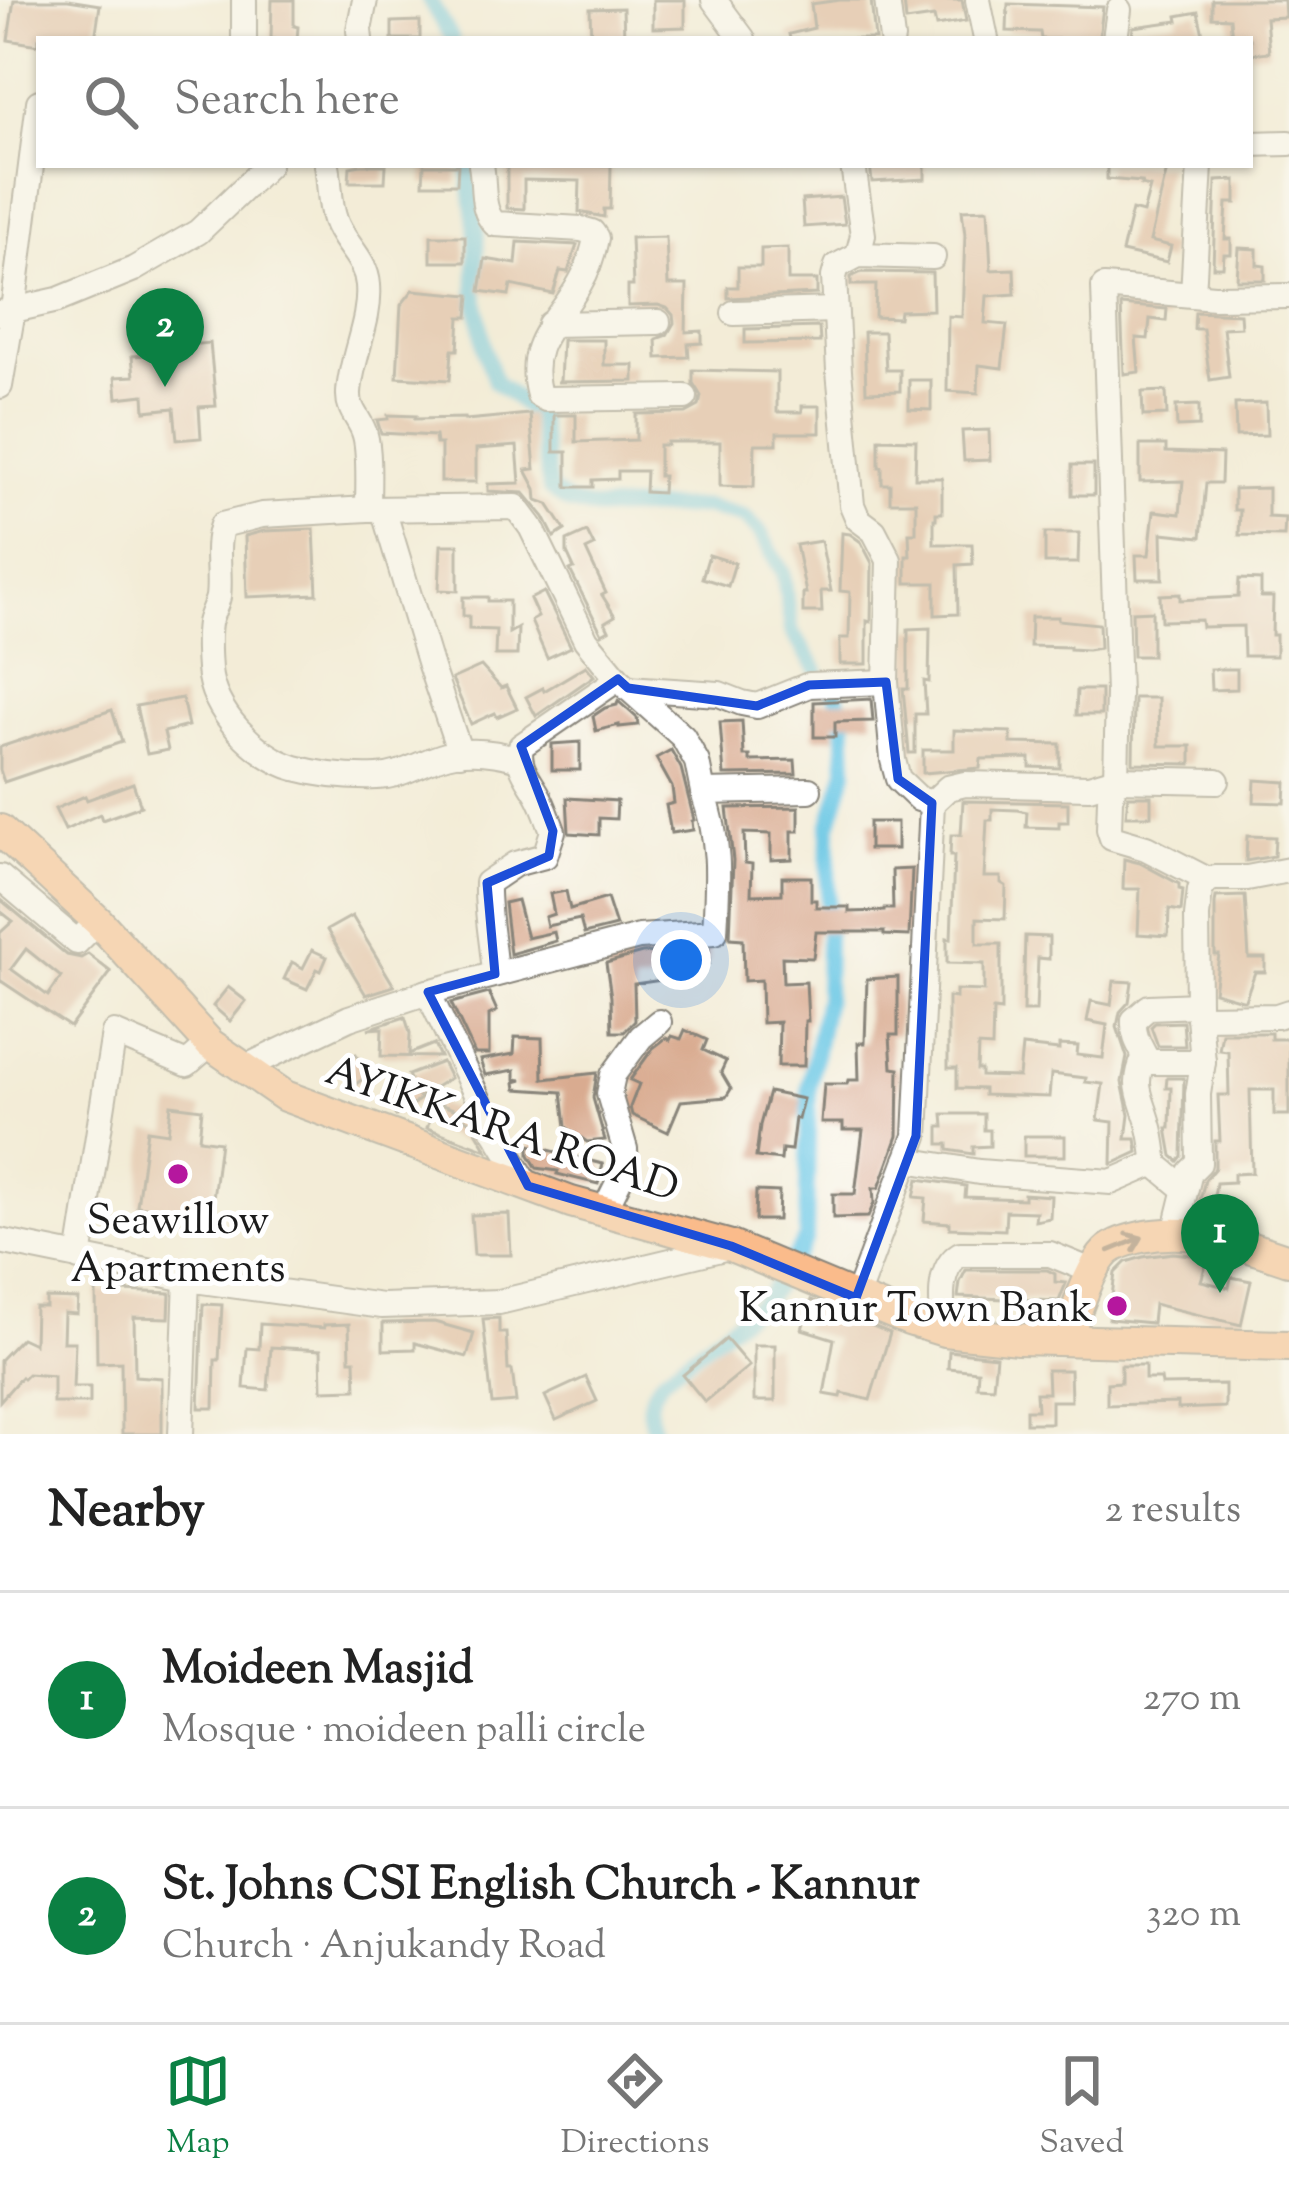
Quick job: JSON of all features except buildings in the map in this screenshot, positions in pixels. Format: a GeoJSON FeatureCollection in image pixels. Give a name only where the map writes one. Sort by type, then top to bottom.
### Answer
{"type":"FeatureCollection","features":[{"type":"Feature","properties":{"kind":"main road","name":"AYIKKARA ROAD"},"geometry":{"type":"LineString","coordinates":[[0,830],[98,921],[210,1044],[285,1096],[571,1202],[731,1246],[944,1331],[983,1337],[1289,1346]]}},
{"type":"Feature","properties":{"kind":"main road"},"geometry":{"type":"LineString","coordinates":[[1066,1338],[1104,1253],[1120,1243],[1175,1233],[1220,1238],[1289,1260]]}},
{"type":"Feature","properties":{"kind":"street"},"geometry":{"type":"LineString","coordinates":[[244,0],[244,36]]}},
{"type":"Feature","properties":{"kind":"street"},"geometry":{"type":"LineString","coordinates":[[359,36],[364,0]]}},
{"type":"Feature","properties":{"kind":"street"},"geometry":{"type":"LineString","coordinates":[[714,0],[740,36]]}},
{"type":"Feature","properties":{"kind":"street"},"geometry":{"type":"LineString","coordinates":[[886,0],[892,36]]}},
{"type":"Feature","properties":{"kind":"street"},"geometry":{"type":"LineString","coordinates":[[978,0],[985,36]]}},
{"type":"Feature","properties":{"kind":"street"},"geometry":{"type":"LineString","coordinates":[[1115,36],[1119,10]]}},
{"type":"Feature","properties":{"kind":"street"},"geometry":{"type":"LineString","coordinates":[[1,377],[36,127]]}},
{"type":"Feature","properties":{"kind":"street"},"geometry":{"type":"LineString","coordinates":[[1253,144],[1289,143]]}},
{"type":"Feature","properties":{"kind":"street"},"geometry":{"type":"LineString","coordinates":[[327,168],[333,217],[358,256],[368,285],[349,407],[365,434],[376,509],[460,753]]}},
{"type":"Feature","properties":{"kind":"street"},"geometry":{"type":"LineString","coordinates":[[481,168],[486,210],[495,224],[581,229],[596,238],[581,282],[539,343],[535,382],[539,395],[685,397]]}},
{"type":"Feature","properties":{"kind":"street"},"geometry":{"type":"LineString","coordinates":[[854,168],[863,235],[858,255]]}},
{"type":"Feature","properties":{"kind":"street"},"geometry":{"type":"LineString","coordinates":[[1193,295],[1200,168]]}},
{"type":"Feature","properties":{"kind":"street"},"geometry":{"type":"LineString","coordinates":[[7,312],[58,300],[134,269],[198,232],[245,176]]}},
{"type":"Feature","properties":{"kind":"street"},"geometry":{"type":"LineString","coordinates":[[0,261],[25,220]]}},
{"type":"Feature","properties":{"kind":"street"},"geometry":{"type":"LineString","coordinates":[[932,257],[858,255],[835,270],[852,505],[889,560],[886,682],[893,760],[898,778],[919,799],[932,803]]}},
{"type":"Feature","properties":{"kind":"street"},"geometry":{"type":"LineString","coordinates":[[1289,296],[1193,295],[1104,287],[1118,693],[1116,779],[1109,829],[1112,838],[1146,848],[1208,880],[1289,870]]}},
{"type":"Feature","properties":{"kind":"street"},"geometry":{"type":"LineString","coordinates":[[734,313],[835,310]]}},
{"type":"Feature","properties":{"kind":"street"},"geometry":{"type":"LineString","coordinates":[[550,324],[658,322]]}},
{"type":"Feature","properties":{"kind":"street"},"geometry":{"type":"LineString","coordinates":[[244,1068],[349,1018],[428,992],[639,938],[715,932],[719,857],[698,762],[683,737],[623,684],[586,640],[531,527],[516,507],[262,515],[222,525],[218,600],[209,624],[209,673],[218,700],[234,724],[264,753],[292,767],[382,777],[460,753],[500,753],[519,759]]}},
{"type":"Feature","properties":{"kind":"street"},"geometry":{"type":"LineString","coordinates":[[495,974],[487,883],[515,864],[545,856],[553,831],[519,759],[521,746],[623,684],[719,694],[757,706],[808,685],[886,682]]}},
{"type":"Feature","properties":{"kind":"street"},"geometry":{"type":"LineString","coordinates":[[856,1298],[916,1136],[932,803],[948,788],[965,784],[1089,787],[1116,779],[1216,781]]}},
{"type":"Feature","properties":{"kind":"street"},"geometry":{"type":"LineString","coordinates":[[703,791],[808,790]]}},
{"type":"Feature","properties":{"kind":"street"},"geometry":{"type":"LineString","coordinates":[[0,877],[77,942],[98,921]]}},
{"type":"Feature","properties":{"kind":"street"},"geometry":{"type":"LineString","coordinates":[[1175,1233],[1190,1172],[1199,1163],[1198,1094],[1203,1062],[1197,916],[1200,890],[1208,880]]}},
{"type":"Feature","properties":{"kind":"street"},"geometry":{"type":"LineString","coordinates":[[428,992],[489,1121],[528,1186]]}},
{"type":"Feature","properties":{"kind":"street"},"geometry":{"type":"LineString","coordinates":[[1185,1189],[1156,1163],[1138,1094],[1137,1079],[1145,1056],[1136,1044],[1134,1020],[1156,1005],[1277,1016],[1289,1012]]}},
{"type":"Feature","properties":{"kind":"street"},"geometry":{"type":"LineString","coordinates":[[604,1211],[626,1167],[609,1094],[613,1075],[641,1037],[659,1022]]}},
{"type":"Feature","properties":{"kind":"street"},"geometry":{"type":"LineString","coordinates":[[79,1258],[114,1033],[188,1064],[210,1044]]}},
{"type":"Feature","properties":{"kind":"street"},"geometry":{"type":"LineString","coordinates":[[1144,1062],[1203,1062]]}},
{"type":"Feature","properties":{"kind":"street"},"geometry":{"type":"LineString","coordinates":[[907,1160],[979,1172],[1111,1183],[1156,1163]]}},
{"type":"Feature","properties":{"kind":"street"},"geometry":{"type":"LineString","coordinates":[[0,1241],[187,1279],[382,1306],[499,1302],[731,1246]]}},
{"type":"Feature","properties":{"kind":"street"},"geometry":{"type":"LineString","coordinates":[[944,1331],[945,1273],[950,1260],[960,1254],[1050,1254],[1094,1272]]}},
{"type":"Feature","properties":{"kind":"street"},"geometry":{"type":"LineString","coordinates":[[181,1434],[187,1279]]}},
{"type":"Feature","properties":{"kind":"highlighted area"},"geometry":{"type":"Polygon","coordinates":[[[618,679],[628,688],[757,706],[809,685],[886,682],[898,779],[932,803],[916,1136],[856,1298],[731,1246],[528,1186],[428,992],[495,974],[487,883],[549,856],[553,831],[521,746],[618,679]]]}},
{"type":"Feature","properties":{"kind":"waterway"},"geometry":{"type":"LineString","coordinates":[[429,0],[450,36]]}},
{"type":"Feature","properties":{"kind":"waterway"},"geometry":{"type":"LineString","coordinates":[[468,168],[477,236],[475,290],[485,351],[495,382],[538,416],[550,490],[569,503],[595,509],[706,507],[744,517],[760,532],[783,573],[792,632],[817,670]]}},
{"type":"Feature","properties":{"kind":"waterway"},"geometry":{"type":"LineString","coordinates":[[656,1434],[650,1403],[659,1383],[767,1298],[806,1239],[809,1087],[826,998],[829,826],[846,770],[844,711],[834,692]]}},
{"type":"Feature","properties":{"kind":"place","name":"St. Johns CSI English Church - Kannur"},"geometry":{"type":"Point","coordinates":[165,387]}},
{"type":"Feature","properties":{"kind":"place","name":"Seawillow Apartments"},"geometry":{"type":"Point","coordinates":[178,1174]}},
{"type":"Feature","properties":{"kind":"place","name":"Moideen Masjid"},"geometry":{"type":"Point","coordinates":[1220,1293]}},
{"type":"Feature","properties":{"kind":"place","name":"Kannur Town Bank"},"geometry":{"type":"Point","coordinates":[1117,1306]}}]}
